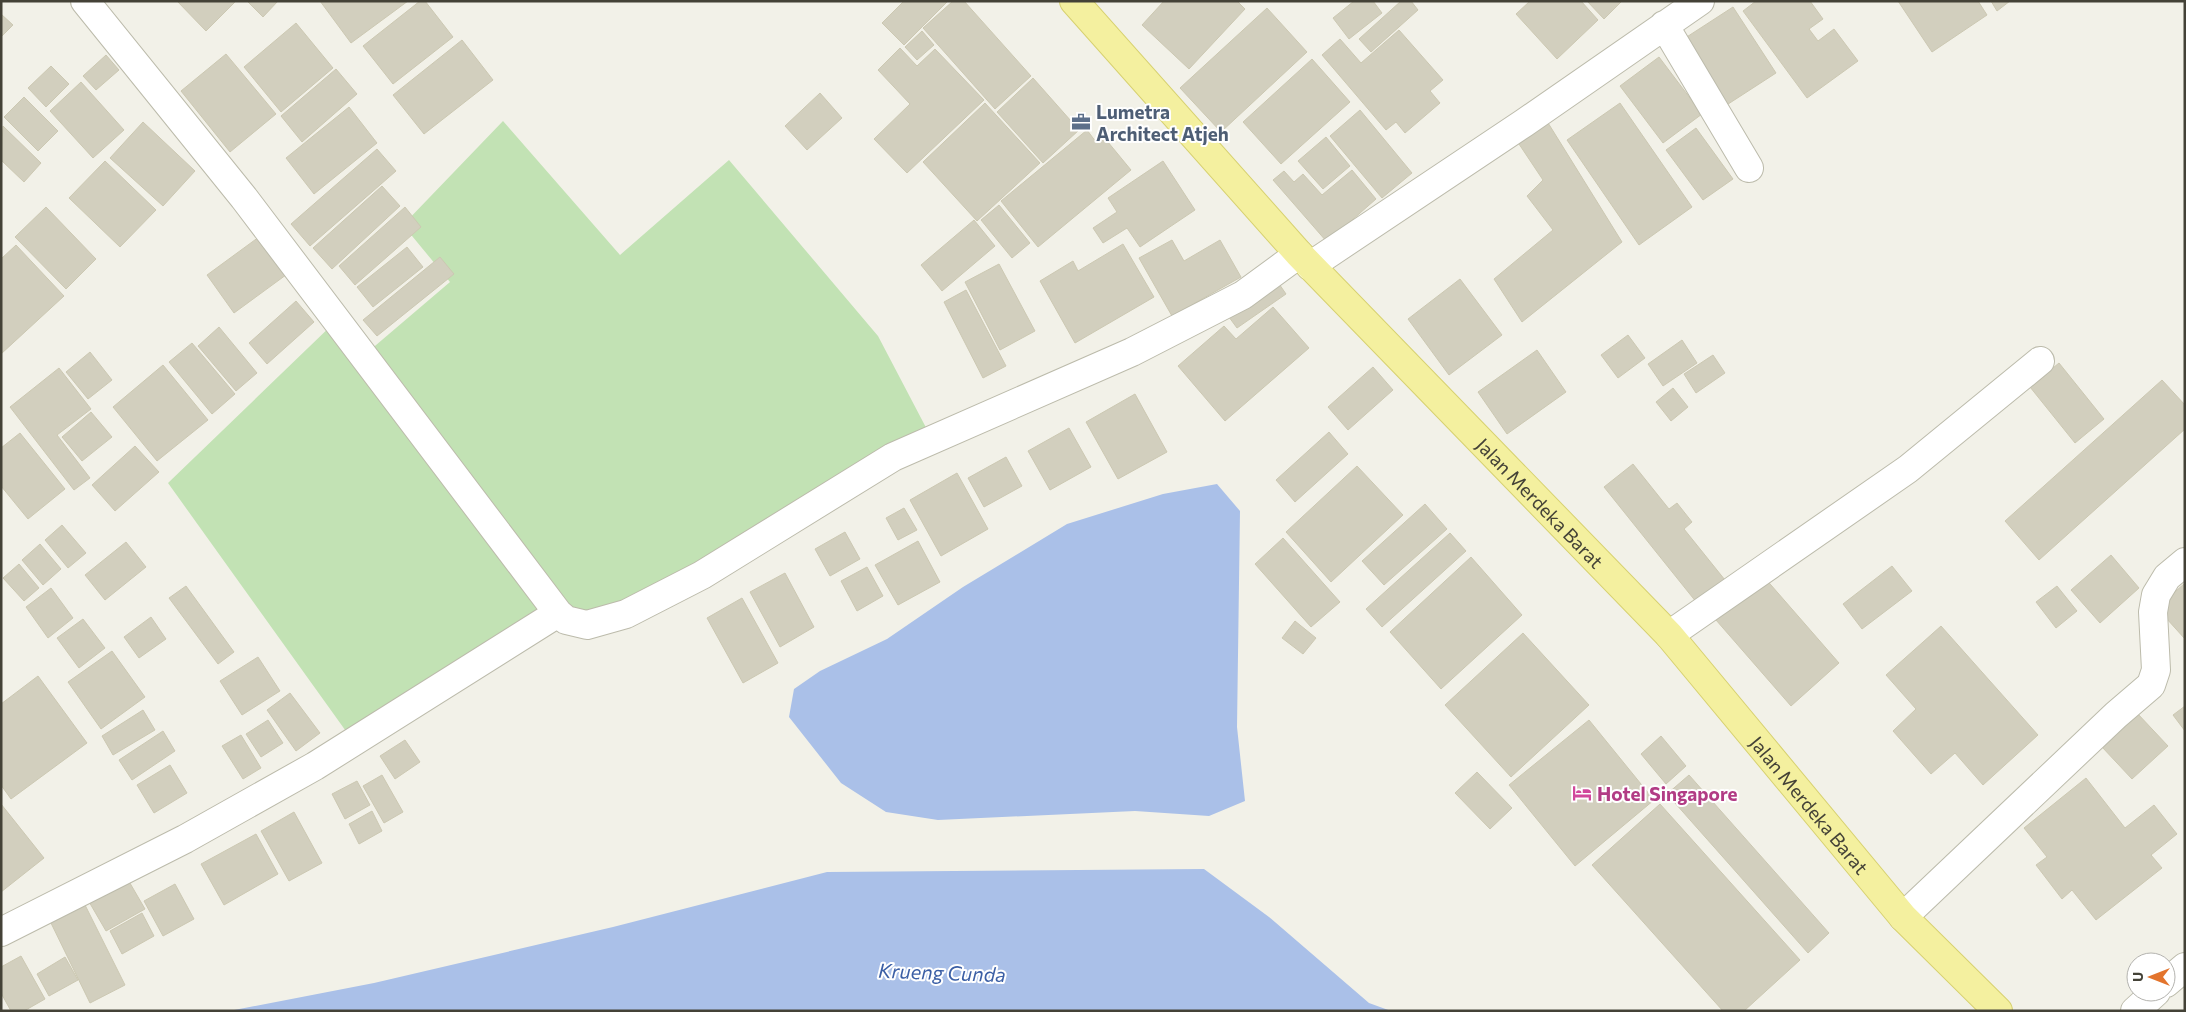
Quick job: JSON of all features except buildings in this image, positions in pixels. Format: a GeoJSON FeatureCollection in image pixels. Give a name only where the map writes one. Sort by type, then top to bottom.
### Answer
{"type":"FeatureCollection","features":[{"type":"Feature","properties":{"kind":"main road","name":"Jalan Merdeka Barat"},"geometry":{"type":"LineString","coordinates":[[1074,1],[1305,260],[1669,635],[1903,917],[1998,1011]]}},
{"type":"Feature","properties":{"kind":"street"},"geometry":{"type":"LineString","coordinates":[[85,1],[244,198],[558,613],[566,620],[587,625],[626,614],[702,575],[893,457],[1132,352],[1243,295],[1305,260],[1524,123],[1700,1]]}},
{"type":"Feature","properties":{"kind":"street"},"geometry":{"type":"LineString","coordinates":[[1664,25],[1749,168]]}},
{"type":"Feature","properties":{"kind":"street"},"geometry":{"type":"LineString","coordinates":[[1669,635],[1908,469],[2040,361]]}},
{"type":"Feature","properties":{"kind":"street"},"geometry":{"type":"LineString","coordinates":[[1903,917],[2116,715],[2151,685],[2156,670],[2154,612],[2156,595],[2166,577],[2185,562]]}},
{"type":"Feature","properties":{"kind":"street"},"geometry":{"type":"LineString","coordinates":[[1,932],[185,839],[315,766],[558,613]]}},
{"type":"Feature","properties":{"kind":"street"},"geometry":{"type":"LineString","coordinates":[[2135,1011],[2145,1002]]}},
{"type":"Feature","properties":{"kind":"green space"},"geometry":{"type":"Polygon","coordinates":[[[503,121],[620,255],[729,160],[878,336],[932,439],[586,622],[556,610],[353,741],[168,483],[336,321],[362,357],[450,282],[403,225],[503,121]]]}},
{"type":"Feature","properties":{"kind":"water"},"geometry":{"type":"Polygon","coordinates":[[[1217,484],[1240,511],[1237,727],[1245,801],[1209,816],[1135,811],[938,820],[886,812],[841,783],[789,717],[794,689],[820,671],[887,639],[963,587],[1067,524],[1163,494],[1217,484]]]}},
{"type":"Feature","properties":{"kind":"water","name":"Krueng Cunda"},"geometry":{"type":"Polygon","coordinates":[[[1204,869],[1269,917],[1369,1003],[1391,1011],[229,1011],[374,983],[613,927],[827,872],[1204,869]]]}},
{"type":"Feature","properties":{"kind":"place","name":"Lumetra Architect Atjeh"},"geometry":{"type":"Point","coordinates":[1081,122]}},
{"type":"Feature","properties":{"kind":"place","name":"Hotel Singapore"},"geometry":{"type":"Point","coordinates":[1582,793]}}]}
